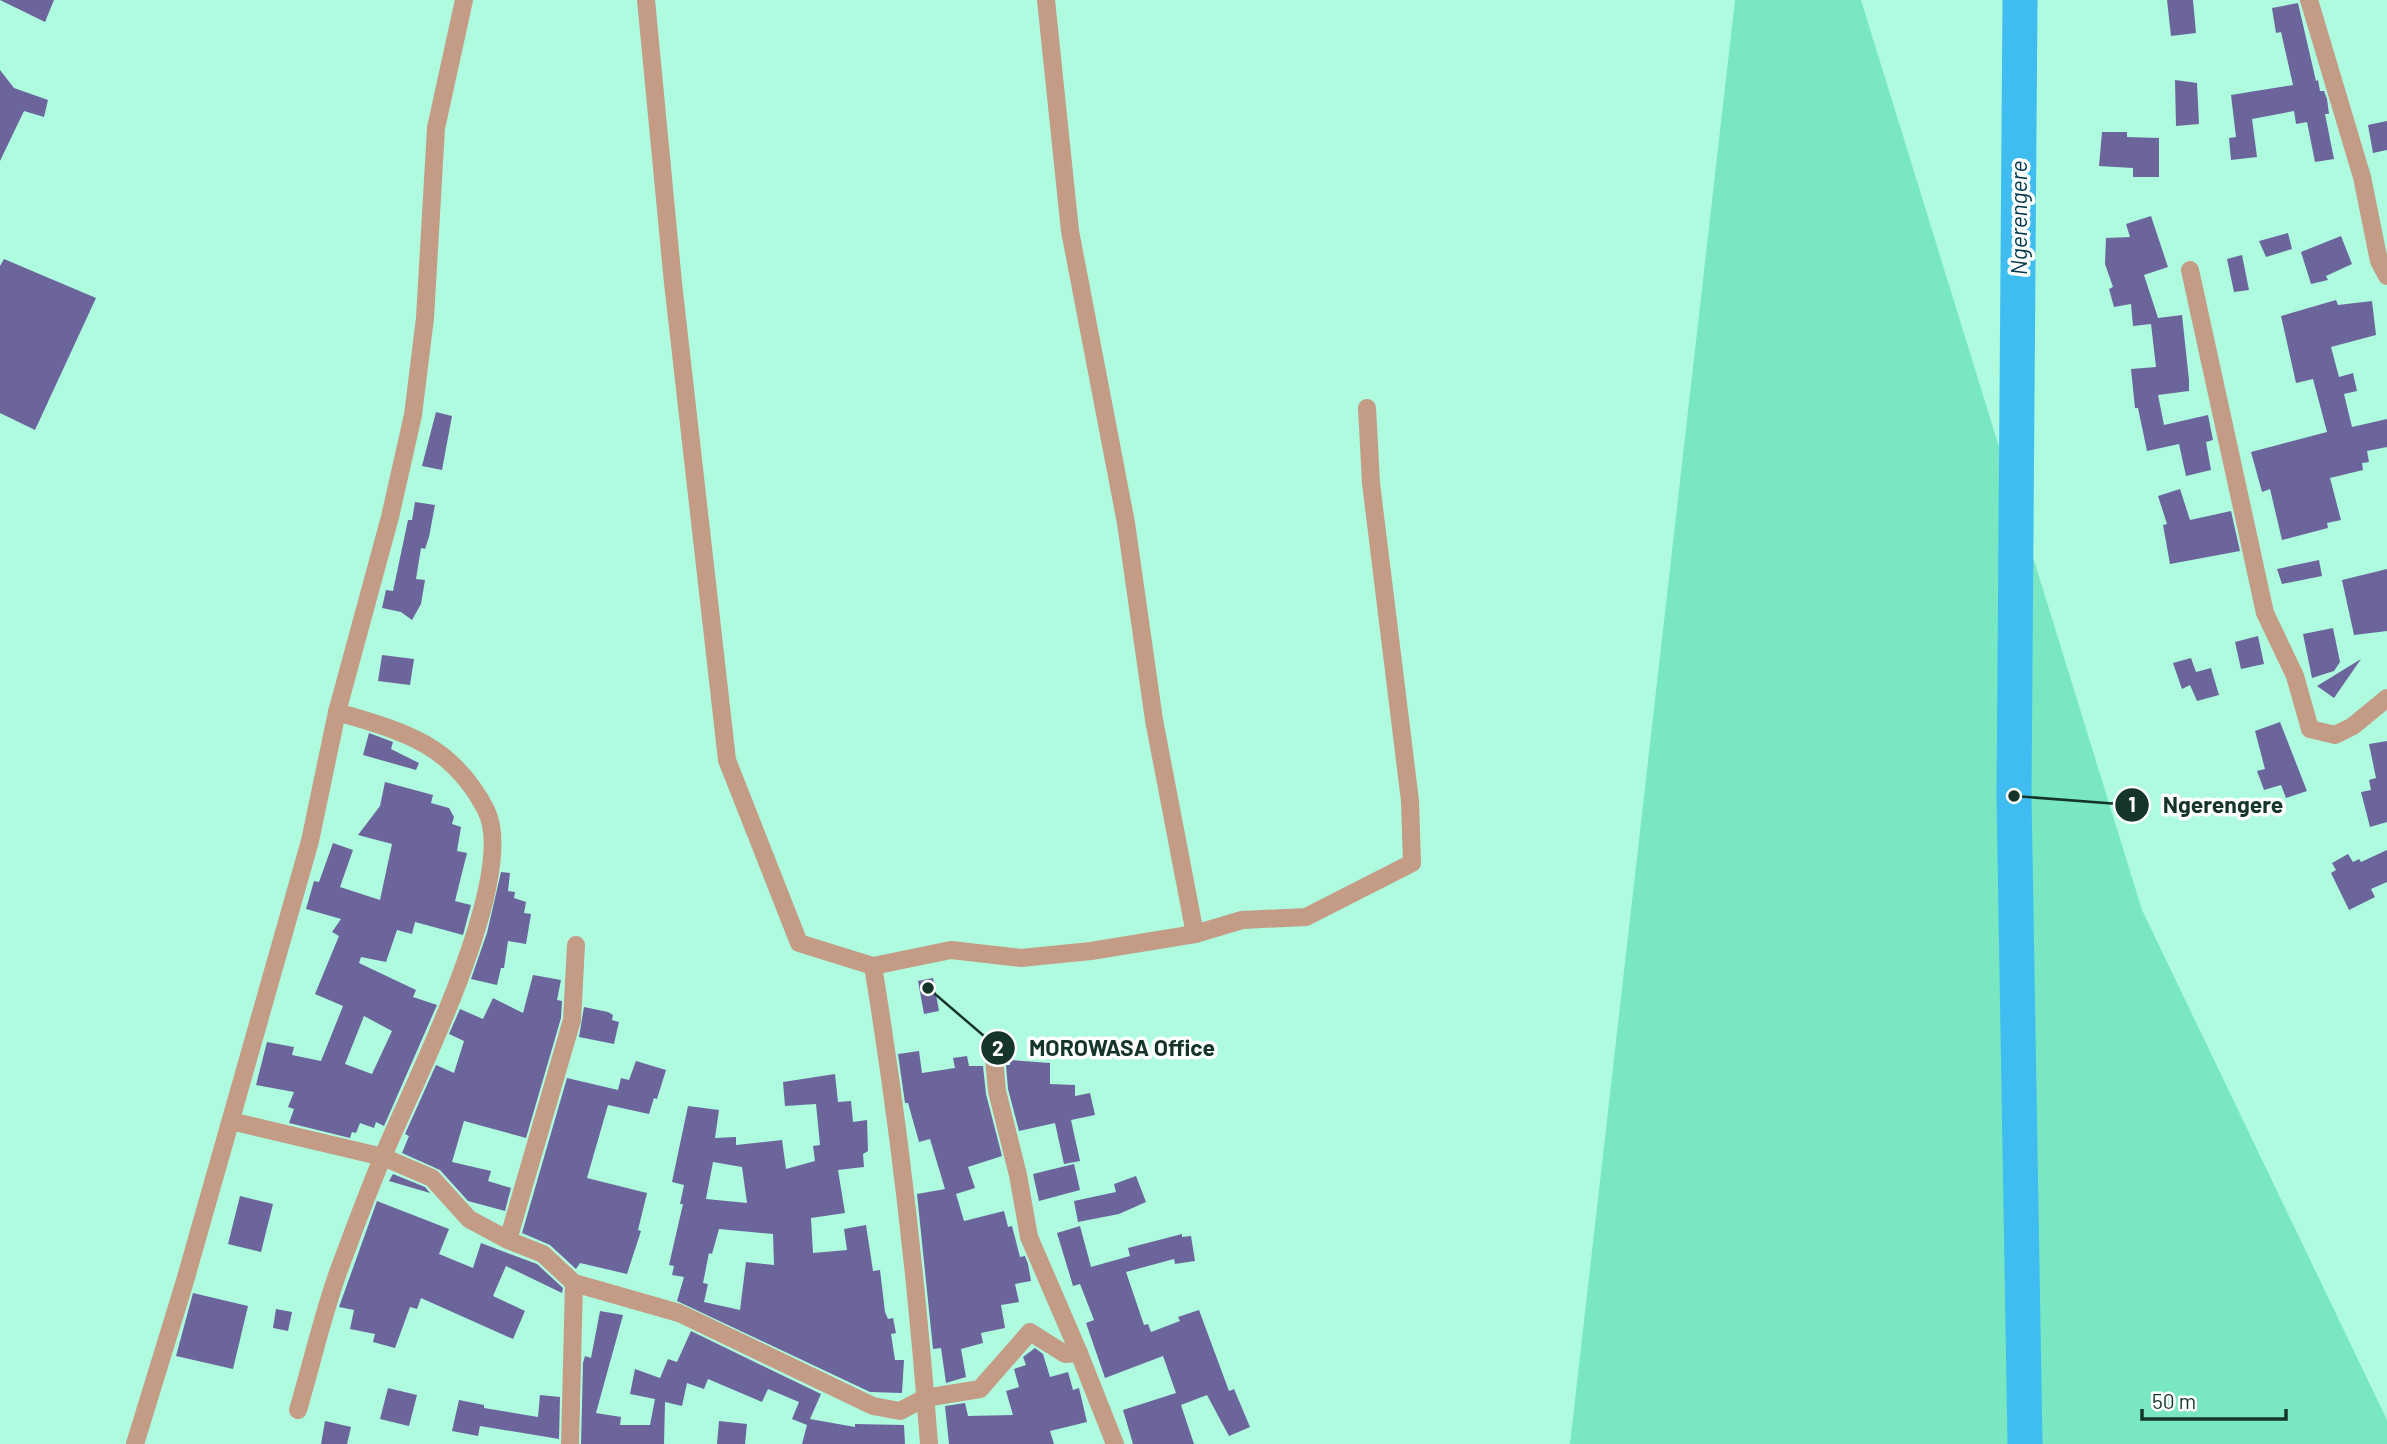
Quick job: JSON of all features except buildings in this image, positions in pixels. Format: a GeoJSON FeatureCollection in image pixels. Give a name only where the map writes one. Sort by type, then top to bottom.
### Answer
{"type":"FeatureCollection","features":[{"type":"Feature","properties":{"kind":"street"},"geometry":{"type":"LineString","coordinates":[[135,1444],[231,1121],[310,841],[337,712],[390,517],[413,415],[425,318],[436,128],[464,0]]}},
{"type":"Feature","properties":{"kind":"street"},"geometry":{"type":"LineString","coordinates":[[646,0],[673,283],[727,760],[799,943],[873,965],[951,950],[1021,957],[1091,951],[1195,934],[1242,920],[1306,917],[1412,863],[1410,801],[1371,483],[1367,408]]}},
{"type":"Feature","properties":{"kind":"street"},"geometry":{"type":"LineString","coordinates":[[1046,0],[1070,231],[1126,523],[1154,720],[1195,934]]}},
{"type":"Feature","properties":{"kind":"street"},"geometry":{"type":"LineString","coordinates":[[2309,0],[2362,177],[2384,265]]}},
{"type":"Feature","properties":{"kind":"street"},"geometry":{"type":"LineString","coordinates":[[2190,270],[2265,613],[2295,676],[2310,729],[2334,735],[2353,726],[2387,698]]}},
{"type":"Feature","properties":{"kind":"street"},"geometry":{"type":"LineString","coordinates":[[298,1410],[338,1271],[476,933],[493,862],[487,812],[448,756],[399,730],[337,712]]}},
{"type":"Feature","properties":{"kind":"street"},"geometry":{"type":"LineString","coordinates":[[508,1240],[572,1020],[576,945]]}},
{"type":"Feature","properties":{"kind":"street"},"geometry":{"type":"LineString","coordinates":[[873,965],[897,1116],[929,1444]]}},
{"type":"Feature","properties":{"kind":"street"},"geometry":{"type":"LineString","coordinates":[[995,1059],[997,1091],[1018,1175],[1029,1237],[1115,1444]]}},
{"type":"Feature","properties":{"kind":"street"},"geometry":{"type":"LineString","coordinates":[[231,1121],[383,1157],[432,1178],[469,1219],[508,1240],[543,1254],[574,1283],[679,1314],[873,1406],[900,1411],[925,1398],[981,1389],[1030,1332],[1065,1354],[1079,1353]]}},
{"type":"Feature","properties":{"kind":"street"},"geometry":{"type":"LineString","coordinates":[[570,1444],[574,1283]]}},
{"type":"Feature","properties":{"kind":"green space"},"geometry":{"type":"Polygon","coordinates":[[[1735,0],[1861,0],[2142,910],[2387,1420],[2387,1444],[1570,1444],[1735,0]]]}},
{"type":"Feature","properties":{"kind":"waterway","name":"Ngerengere"},"geometry":{"type":"LineString","coordinates":[[2020,0],[2014,796],[2025,1444]]}},
{"type":"Feature","properties":{"kind":"place","name":"Ngerengere"},"geometry":{"type":"Point","coordinates":[2014,796]}},
{"type":"Feature","properties":{"kind":"place","name":"MOROWASA Office"},"geometry":{"type":"Point","coordinates":[928,988]}}]}
